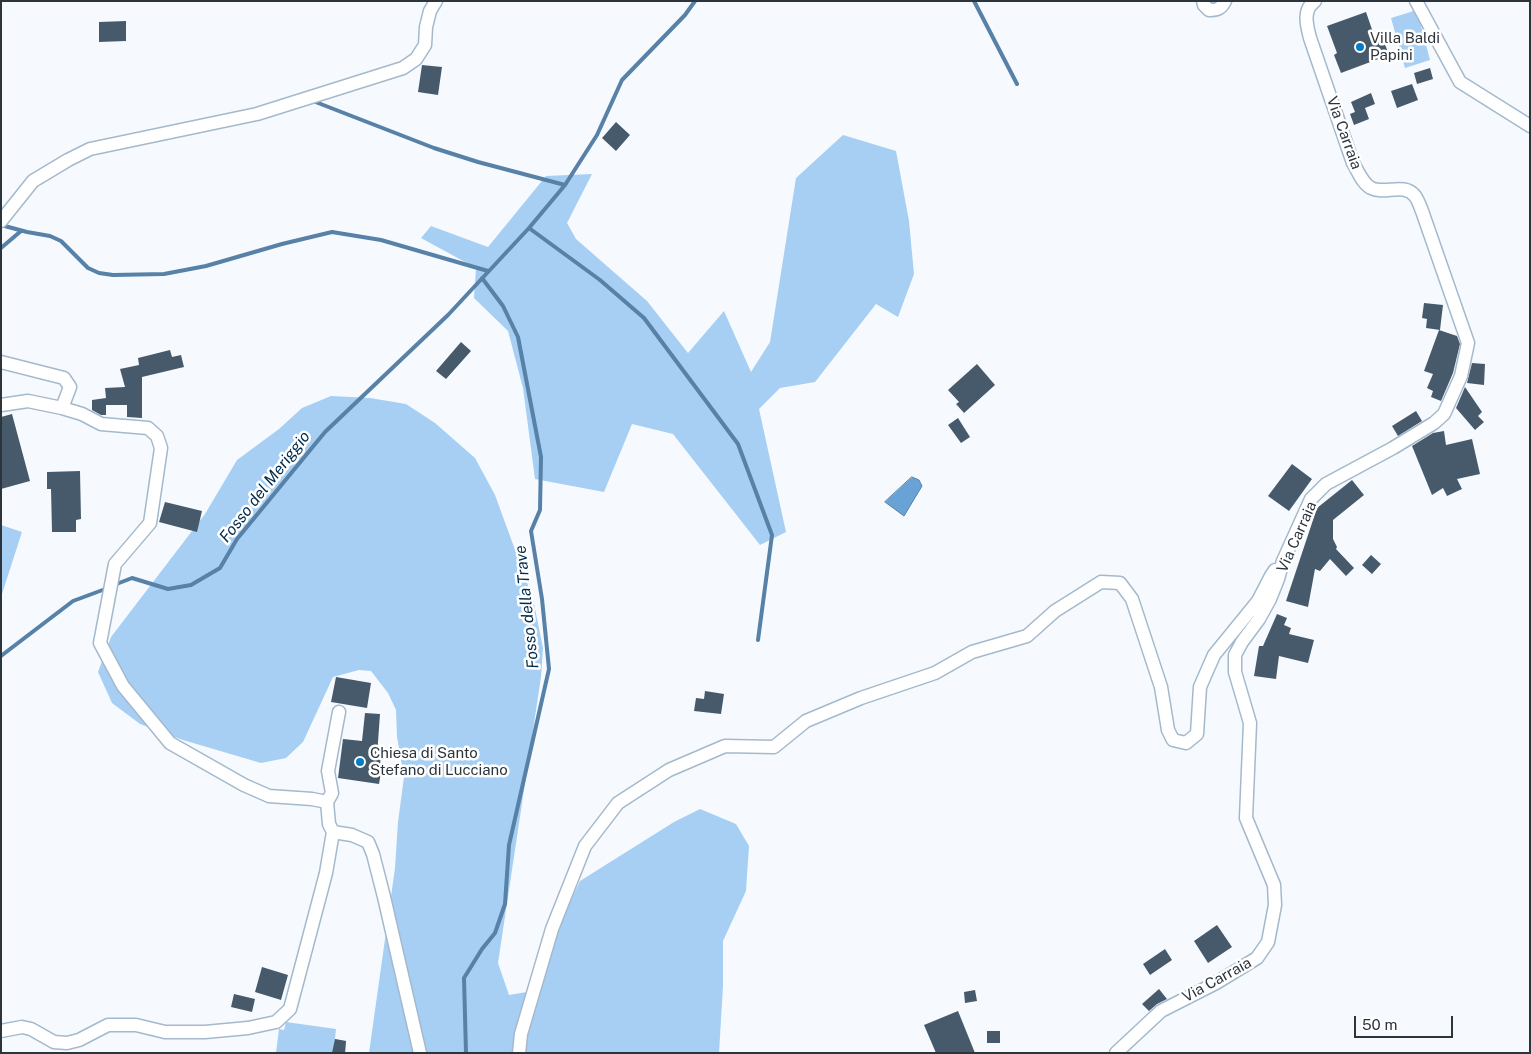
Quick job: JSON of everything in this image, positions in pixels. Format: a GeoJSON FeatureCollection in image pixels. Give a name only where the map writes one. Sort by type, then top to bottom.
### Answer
{"type":"FeatureCollection","features":[{"type":"Feature","properties":{"kind":"street"},"geometry":{"type":"LineString","coordinates":[[1,221],[33,181],[90,149],[257,114],[403,68],[416,59],[425,45],[430,10],[436,1]]}},
{"type":"Feature","properties":{"kind":"street"},"geometry":{"type":"LineString","coordinates":[[1203,1],[1209,10],[1217,10],[1222,7],[1225,1]]}},
{"type":"Feature","properties":{"kind":"street","name":"Via Carraia"},"geometry":{"type":"LineString","coordinates":[[1116,1053],[1161,1011],[1216,983],[1257,958],[1268,942],[1275,905],[1274,885],[1246,818],[1250,723],[1234,672],[1235,655],[1270,599],[1283,561],[1311,499],[1326,484],[1392,448],[1434,423],[1444,414],[1461,376],[1468,342],[1422,210],[1415,196],[1408,190],[1400,188],[1379,190],[1370,187],[1362,179],[1353,163],[1310,38],[1307,13],[1310,5],[1315,1]]}},
{"type":"Feature","properties":{"kind":"street"},"geometry":{"type":"LineString","coordinates":[[1416,1],[1460,82],[1530,126]]}},
{"type":"Feature","properties":{"kind":"street"},"geometry":{"type":"LineString","coordinates":[[1,362],[64,378],[70,387],[62,408]]}},
{"type":"Feature","properties":{"kind":"street"},"geometry":{"type":"LineString","coordinates":[[1,405],[28,401],[82,414],[101,424],[148,428],[157,436],[161,448],[150,523],[114,564],[100,643],[123,686],[170,743],[236,781],[270,796],[327,802]]}},
{"type":"Feature","properties":{"kind":"street"},"geometry":{"type":"LineString","coordinates":[[519,1053],[521,1034],[552,929],[586,846],[618,803],[669,770],[725,746],[774,747],[806,720],[862,698],[935,673],[972,652],[1026,636],[1055,611],[1100,582],[1120,583],[1132,599],[1161,687],[1168,730],[1174,740],[1186,743],[1197,734],[1200,687],[1214,654],[1258,601],[1271,576],[1283,561]]}},
{"type":"Feature","properties":{"kind":"street"},"geometry":{"type":"LineString","coordinates":[[1,1031],[22,1027],[31,1029],[54,1042],[67,1043],[79,1040],[108,1025],[136,1025],[164,1032],[205,1032],[248,1028],[276,1022],[290,1009],[326,873],[333,832],[328,824],[327,802],[332,793],[328,771],[339,712]]}},
{"type":"Feature","properties":{"kind":"street"},"geometry":{"type":"LineString","coordinates":[[333,832],[352,835],[368,842],[373,854],[420,1053]]}},
{"type":"Feature","properties":{"kind":"shaded area"},"geometry":{"type":"Polygon","coordinates":[[[1417,10],[1430,60],[1405,68],[1391,18],[1417,10]]]}},
{"type":"Feature","properties":{"kind":"shaded area"},"geometry":{"type":"Polygon","coordinates":[[[843,135],[896,151],[909,221],[914,274],[898,317],[876,304],[815,382],[780,388],[759,409],[786,532],[760,545],[673,434],[632,424],[604,492],[535,479],[523,388],[508,331],[474,298],[476,268],[421,238],[431,226],[488,247],[546,176],[592,174],[567,223],[576,239],[647,301],[688,353],[724,311],[751,372],[770,342],[796,178],[843,135]]]}},
{"type":"Feature","properties":{"kind":"shaded area"},"geometry":{"type":"Polygon","coordinates":[[[331,396],[370,398],[406,404],[435,423],[475,458],[495,495],[533,599],[543,648],[541,677],[498,963],[509,995],[527,992],[580,881],[674,822],[700,809],[736,824],[749,846],[746,891],[723,941],[723,986],[719,1053],[369,1053],[395,868],[398,822],[404,777],[397,737],[396,710],[388,693],[371,671],[359,670],[333,677],[303,742],[286,758],[261,763],[183,740],[140,724],[112,703],[98,672],[111,637],[205,514],[237,460],[279,429],[302,408],[331,396]]]}},
{"type":"Feature","properties":{"kind":"shaded area"},"geometry":{"type":"Polygon","coordinates":[[[912,477],[919,480],[922,486],[904,516],[885,502],[912,477]]]}},
{"type":"Feature","properties":{"kind":"shaded area"},"geometry":{"type":"Polygon","coordinates":[[[1,525],[22,532],[1,597],[1,525]]]}},
{"type":"Feature","properties":{"kind":"shaded area"},"geometry":{"type":"Polygon","coordinates":[[[286,1022],[336,1029],[335,1039],[346,1041],[345,1053],[276,1053],[279,1029],[284,1030],[286,1022]]]}},
{"type":"Feature","properties":{"kind":"building","name":"Villa Baldi Papini"},"geometry":{"type":"Polygon","coordinates":[[[1366,12],[1376,41],[1383,39],[1389,55],[1341,73],[1334,55],[1337,53],[1327,26],[1366,12]]]}},
{"type":"Feature","properties":{"kind":"building"},"geometry":{"type":"Polygon","coordinates":[[[126,21],[126,41],[99,42],[99,22],[126,21]]]}},
{"type":"Feature","properties":{"kind":"building"},"geometry":{"type":"Polygon","coordinates":[[[422,65],[442,67],[438,95],[418,92],[422,65]]]}},
{"type":"Feature","properties":{"kind":"building"},"geometry":{"type":"Polygon","coordinates":[[[1430,68],[1433,79],[1417,84],[1414,73],[1430,68]]]}},
{"type":"Feature","properties":{"kind":"building"},"geometry":{"type":"Polygon","coordinates":[[[1412,84],[1418,100],[1397,108],[1391,91],[1412,84]]]}},
{"type":"Feature","properties":{"kind":"building"},"geometry":{"type":"Polygon","coordinates":[[[1371,93],[1375,104],[1365,108],[1369,119],[1354,125],[1350,114],[1355,112],[1351,102],[1371,93]]]}},
{"type":"Feature","properties":{"kind":"building"},"geometry":{"type":"Polygon","coordinates":[[[616,122],[630,135],[616,151],[602,138],[616,122]]]}},
{"type":"Feature","properties":{"kind":"building"},"geometry":{"type":"Polygon","coordinates":[[[1424,303],[1443,305],[1440,330],[1426,328],[1427,319],[1422,318],[1424,303]]]}},
{"type":"Feature","properties":{"kind":"building"},"geometry":{"type":"Polygon","coordinates":[[[1439,330],[1457,336],[1460,344],[1453,373],[1441,401],[1431,397],[1433,391],[1427,388],[1433,374],[1424,371],[1439,330]]]}},
{"type":"Feature","properties":{"kind":"building"},"geometry":{"type":"Polygon","coordinates":[[[461,342],[471,351],[446,379],[436,371],[461,342]]]}},
{"type":"Feature","properties":{"kind":"building"},"geometry":{"type":"Polygon","coordinates":[[[170,350],[172,357],[181,355],[184,367],[142,377],[142,418],[127,417],[127,405],[106,405],[106,415],[101,415],[92,410],[92,400],[106,398],[105,388],[125,387],[120,369],[139,365],[138,358],[170,350]]]}},
{"type":"Feature","properties":{"kind":"building"},"geometry":{"type":"Polygon","coordinates":[[[1472,363],[1485,364],[1484,385],[1467,383],[1472,363]]]}},
{"type":"Feature","properties":{"kind":"building"},"geometry":{"type":"Polygon","coordinates":[[[977,364],[995,385],[964,413],[956,404],[959,402],[948,390],[977,364]]]}},
{"type":"Feature","properties":{"kind":"building"},"geometry":{"type":"Polygon","coordinates":[[[1465,387],[1482,412],[1478,416],[1484,422],[1475,430],[1456,408],[1465,387]]]}},
{"type":"Feature","properties":{"kind":"building"},"geometry":{"type":"Polygon","coordinates":[[[1416,411],[1422,421],[1398,436],[1392,426],[1416,411]]]}},
{"type":"Feature","properties":{"kind":"building"},"geometry":{"type":"Polygon","coordinates":[[[12,414],[30,481],[1,489],[1,417],[12,414]]]}},
{"type":"Feature","properties":{"kind":"building"},"geometry":{"type":"Polygon","coordinates":[[[958,418],[970,437],[961,443],[948,425],[958,418]]]}},
{"type":"Feature","properties":{"kind":"building"},"geometry":{"type":"Polygon","coordinates":[[[1444,431],[1446,445],[1472,439],[1480,474],[1457,479],[1462,489],[1447,496],[1443,488],[1432,495],[1412,446],[1433,433],[1444,431]]]}},
{"type":"Feature","properties":{"kind":"building"},"geometry":{"type":"Polygon","coordinates":[[[1292,464],[1312,479],[1289,511],[1268,496],[1292,464]]]}},
{"type":"Feature","properties":{"kind":"building"},"geometry":{"type":"Polygon","coordinates":[[[80,471],[81,519],[76,520],[76,532],[52,532],[51,489],[47,489],[47,472],[80,471]]]}},
{"type":"Feature","properties":{"kind":"building"},"geometry":{"type":"Polygon","coordinates":[[[1352,480],[1364,495],[1333,520],[1333,539],[1337,547],[1336,549],[1354,568],[1346,576],[1330,559],[1320,571],[1315,569],[1308,607],[1286,601],[1317,508],[1352,480]]]}},
{"type":"Feature","properties":{"kind":"building"},"geometry":{"type":"Polygon","coordinates":[[[165,502],[202,511],[197,532],[159,522],[165,502]]]}},
{"type":"Feature","properties":{"kind":"building"},"geometry":{"type":"Polygon","coordinates":[[[1371,555],[1381,564],[1372,574],[1362,565],[1371,555]]]}},
{"type":"Feature","properties":{"kind":"building"},"geometry":{"type":"Polygon","coordinates":[[[1277,614],[1287,618],[1284,625],[1291,628],[1289,634],[1314,640],[1308,663],[1279,656],[1276,679],[1254,676],[1259,646],[1263,646],[1277,614]]]}},
{"type":"Feature","properties":{"kind":"building"},"geometry":{"type":"Polygon","coordinates":[[[336,677],[371,683],[367,708],[331,702],[336,677]]]}},
{"type":"Feature","properties":{"kind":"building"},"geometry":{"type":"Polygon","coordinates":[[[705,691],[724,694],[721,714],[694,711],[696,698],[704,699],[705,691]]]}},
{"type":"Feature","properties":{"kind":"building"},"geometry":{"type":"Polygon","coordinates":[[[365,713],[380,714],[377,756],[381,757],[379,784],[338,778],[343,739],[362,741],[365,713]]]}},
{"type":"Feature","properties":{"kind":"building"},"geometry":{"type":"Polygon","coordinates":[[[1217,925],[1232,947],[1208,963],[1194,941],[1217,925]]]}},
{"type":"Feature","properties":{"kind":"building"},"geometry":{"type":"Polygon","coordinates":[[[1165,949],[1172,960],[1150,975],[1143,964],[1165,949]]]}},
{"type":"Feature","properties":{"kind":"building"},"geometry":{"type":"Polygon","coordinates":[[[262,967],[288,975],[281,1000],[255,992],[262,967]]]}},
{"type":"Feature","properties":{"kind":"building"},"geometry":{"type":"Polygon","coordinates":[[[1159,989],[1167,999],[1149,1011],[1142,1004],[1159,989]]]}},
{"type":"Feature","properties":{"kind":"building"},"geometry":{"type":"Polygon","coordinates":[[[975,990],[977,1001],[965,1003],[964,992],[975,990]]]}},
{"type":"Feature","properties":{"kind":"building"},"geometry":{"type":"Polygon","coordinates":[[[234,994],[255,999],[252,1012],[231,1007],[234,994]]]}},
{"type":"Feature","properties":{"kind":"building"},"geometry":{"type":"Polygon","coordinates":[[[958,1011],[975,1053],[936,1053],[924,1025],[958,1011]]]}},
{"type":"Feature","properties":{"kind":"building"},"geometry":{"type":"Polygon","coordinates":[[[987,1031],[1000,1031],[1000,1043],[987,1043],[987,1031]]]}},
{"type":"Feature","properties":{"kind":"building"},"geometry":{"type":"Polygon","coordinates":[[[335,1039],[346,1041],[345,1053],[332,1053],[335,1039]]]}},
{"type":"Feature","properties":{"kind":"waterway","name":"Fosso del Meriggio"},"geometry":{"type":"LineString","coordinates":[[114,585],[132,578],[168,589],[191,585],[220,568],[237,539],[325,432],[448,315],[529,228],[565,185],[597,135],[622,80],[685,15],[695,1]]}},
{"type":"Feature","properties":{"kind":"waterway"},"geometry":{"type":"LineString","coordinates":[[974,1],[1017,84]]}},
{"type":"Feature","properties":{"kind":"waterway"},"geometry":{"type":"LineString","coordinates":[[313,101],[434,148],[478,162],[565,185]]}},
{"type":"Feature","properties":{"kind":"waterway"},"geometry":{"type":"LineString","coordinates":[[1,225],[50,236],[61,241],[88,268],[99,273],[113,275],[164,274],[206,266],[332,232],[381,240],[488,271]]}},
{"type":"Feature","properties":{"kind":"waterway"},"geometry":{"type":"LineString","coordinates":[[529,228],[600,280],[644,318],[738,444],[772,535],[758,640]]}},
{"type":"Feature","properties":{"kind":"waterway"},"geometry":{"type":"LineString","coordinates":[[1,248],[21,231]]}},
{"type":"Feature","properties":{"kind":"waterway","name":"Fosso della Trave"},"geometry":{"type":"LineString","coordinates":[[466,1053],[464,978],[482,949],[495,933],[505,904],[509,845],[549,669],[542,599],[531,531],[540,510],[541,457],[518,337],[503,306],[482,278]]}},
{"type":"Feature","properties":{"kind":"waterway","name":"Fosso del Meriggio"},"geometry":{"type":"LineString","coordinates":[[1,656],[73,601],[108,588]]}},
{"type":"Feature","properties":{"kind":"place","name":"Villa Baldi Papini"},"geometry":{"type":"Point","coordinates":[1360,47]}},
{"type":"Feature","properties":{"kind":"place","name":"Chiesa di Santo Stefano di Lucciano"},"geometry":{"type":"Point","coordinates":[360,762]}}]}
